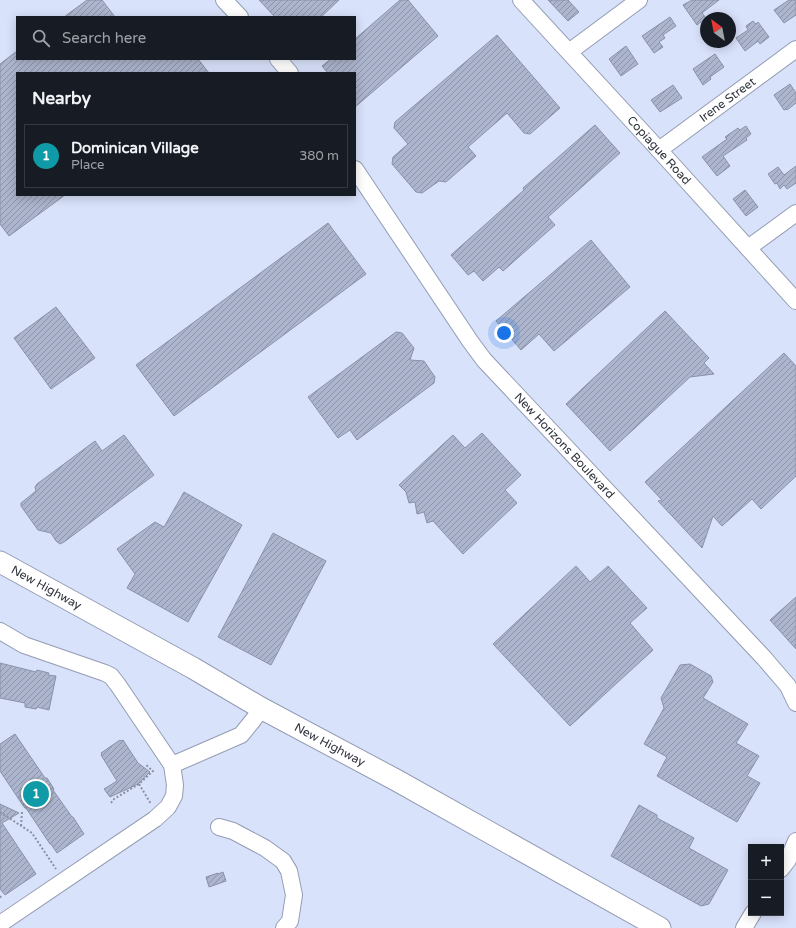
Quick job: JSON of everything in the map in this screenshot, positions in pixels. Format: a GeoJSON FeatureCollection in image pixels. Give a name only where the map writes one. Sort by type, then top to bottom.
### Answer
{"type":"FeatureCollection","features":[{"type":"Feature","properties":{"kind":"main road","name":"New Highway"},"geometry":{"type":"LineString","coordinates":[[0,562],[193,668],[261,708],[396,780],[660,928]]}},
{"type":"Feature","properties":{"kind":"street"},"geometry":{"type":"LineString","coordinates":[[224,0],[239,16]]}},
{"type":"Feature","properties":{"kind":"street","name":"Copiague Road"},"geometry":{"type":"LineString","coordinates":[[521,0],[796,301]]}},
{"type":"Feature","properties":{"kind":"street"},"geometry":{"type":"LineString","coordinates":[[569,52],[640,0]]}},
{"type":"Feature","properties":{"kind":"street","name":"Irene Street"},"geometry":{"type":"LineString","coordinates":[[659,150],[796,50]]}},
{"type":"Feature","properties":{"kind":"street"},"geometry":{"type":"LineString","coordinates":[[279,60],[289,72]]}},
{"type":"Feature","properties":{"kind":"street","name":"New Horizons Boulevard"},"geometry":{"type":"LineString","coordinates":[[356,171],[466,336],[484,360],[764,658],[788,686],[796,703]]}},
{"type":"Feature","properties":{"kind":"street"},"geometry":{"type":"LineString","coordinates":[[748,248],[796,213]]}},
{"type":"Feature","properties":{"kind":"street"},"geometry":{"type":"LineString","coordinates":[[0,631],[24,645],[111,676],[172,765],[176,785],[174,796],[168,807],[155,819],[0,924]]}},
{"type":"Feature","properties":{"kind":"street"},"geometry":{"type":"LineString","coordinates":[[172,765],[241,735],[261,708]]}},
{"type":"Feature","properties":{"kind":"street"},"geometry":{"type":"LineString","coordinates":[[219,827],[233,831],[265,848],[283,861],[289,871],[294,895],[290,921],[284,928]]}},
{"type":"Feature","properties":{"kind":"street"},"geometry":{"type":"LineString","coordinates":[[784,865],[788,860],[796,841]]}},
{"type":"Feature","properties":{"kind":"street"},"geometry":{"type":"LineString","coordinates":[[744,928],[751,916]]}},
{"type":"Feature","properties":{"kind":"path"},"geometry":{"type":"LineString","coordinates":[[111,803],[114,799],[139,784],[153,771],[146,764]]}},
{"type":"Feature","properties":{"kind":"path"},"geometry":{"type":"LineString","coordinates":[[139,784],[153,806]]}},
{"type":"Feature","properties":{"kind":"path"},"geometry":{"type":"LineString","coordinates":[[0,812],[32,833],[59,874]]}},
{"type":"Feature","properties":{"kind":"path"},"geometry":{"type":"LineString","coordinates":[[21,826],[22,812]]}},
{"type":"Feature","properties":{"kind":"building"},"geometry":{"type":"Polygon","coordinates":[[[87,0],[102,0],[114,16],[65,16],[87,0]]]}},
{"type":"Feature","properties":{"kind":"building"},"geometry":{"type":"Polygon","coordinates":[[[259,0],[339,0],[322,16],[274,16],[259,0]]]}},
{"type":"Feature","properties":{"kind":"building"},"geometry":{"type":"Polygon","coordinates":[[[400,0],[408,0],[438,36],[356,106],[356,72],[327,72],[322,66],[330,60],[356,60],[356,38],[400,0]]]}},
{"type":"Feature","properties":{"kind":"building"},"geometry":{"type":"Polygon","coordinates":[[[548,0],[568,0],[579,12],[568,21],[548,0]]]}},
{"type":"Feature","properties":{"kind":"building"},"geometry":{"type":"Polygon","coordinates":[[[692,0],[719,0],[703,12],[700,12],[700,23],[697,25],[683,5],[692,0]]]}},
{"type":"Feature","properties":{"kind":"building"},"geometry":{"type":"Polygon","coordinates":[[[789,0],[796,0],[796,15],[784,23],[774,10],[789,0]]]}},
{"type":"Feature","properties":{"kind":"building"},"geometry":{"type":"Polygon","coordinates":[[[670,17],[676,26],[663,35],[665,38],[659,42],[663,47],[654,53],[642,36],[670,17]]]}},
{"type":"Feature","properties":{"kind":"building"},"geometry":{"type":"Polygon","coordinates":[[[753,21],[756,24],[758,22],[769,37],[760,44],[758,41],[745,51],[736,38],[748,30],[746,26],[753,21]]]}},
{"type":"Feature","properties":{"kind":"building"},"geometry":{"type":"Polygon","coordinates":[[[497,35],[560,108],[530,134],[524,133],[507,113],[468,147],[476,156],[446,182],[439,181],[422,193],[416,192],[392,164],[393,157],[408,144],[394,128],[395,122],[497,35]]]}},
{"type":"Feature","properties":{"kind":"building"},"geometry":{"type":"Polygon","coordinates":[[[626,46],[638,64],[621,76],[609,59],[626,46]]]}},
{"type":"Feature","properties":{"kind":"building"},"geometry":{"type":"Polygon","coordinates":[[[16,52],[16,60],[199,60],[208,72],[16,72],[16,196],[64,196],[9,236],[0,224],[0,64],[16,52]]]}},
{"type":"Feature","properties":{"kind":"building"},"geometry":{"type":"Polygon","coordinates":[[[715,54],[724,67],[710,77],[711,79],[703,85],[693,69],[715,54]]]}},
{"type":"Feature","properties":{"kind":"building"},"geometry":{"type":"Polygon","coordinates":[[[790,84],[796,93],[796,103],[787,110],[784,110],[774,95],[790,84]]]}},
{"type":"Feature","properties":{"kind":"building"},"geometry":{"type":"Polygon","coordinates":[[[673,85],[682,98],[660,112],[651,100],[673,85]]]}},
{"type":"Feature","properties":{"kind":"building"},"geometry":{"type":"Polygon","coordinates":[[[595,125],[620,153],[548,217],[555,225],[503,271],[499,267],[483,281],[474,271],[468,275],[451,255],[524,190],[523,188],[595,125]]]}},
{"type":"Feature","properties":{"kind":"building"},"geometry":{"type":"Polygon","coordinates":[[[746,126],[751,134],[746,138],[747,140],[723,156],[730,166],[717,176],[702,157],[727,139],[725,137],[738,128],[740,130],[746,126]]]}},
{"type":"Feature","properties":{"kind":"building"},"geometry":{"type":"Polygon","coordinates":[[[796,166],[796,183],[787,189],[784,185],[780,189],[777,183],[775,184],[768,174],[778,167],[784,175],[796,166]]]}},
{"type":"Feature","properties":{"kind":"building"},"geometry":{"type":"Polygon","coordinates":[[[745,190],[758,207],[746,216],[733,199],[745,190]]]}},
{"type":"Feature","properties":{"kind":"building"},"geometry":{"type":"Polygon","coordinates":[[[328,223],[366,274],[174,416],[136,365],[328,223]]]}},
{"type":"Feature","properties":{"kind":"building"},"geometry":{"type":"Polygon","coordinates":[[[591,240],[630,287],[554,351],[539,334],[521,350],[496,321],[591,240]]]}},
{"type":"Feature","properties":{"kind":"building"},"geometry":{"type":"Polygon","coordinates":[[[56,307],[95,358],[51,389],[14,338],[56,307]]]}},
{"type":"Feature","properties":{"kind":"building"},"geometry":{"type":"Polygon","coordinates":[[[665,311],[709,358],[704,363],[714,374],[690,377],[610,451],[566,404],[665,311]]]}},
{"type":"Feature","properties":{"kind":"building"},"geometry":{"type":"Polygon","coordinates":[[[396,332],[402,333],[414,348],[410,360],[424,361],[435,377],[434,383],[357,440],[350,430],[338,438],[308,397],[396,332]]]}},
{"type":"Feature","properties":{"kind":"building"},"geometry":{"type":"Polygon","coordinates":[[[784,353],[796,366],[796,476],[761,509],[752,499],[722,526],[713,516],[702,548],[658,501],[662,500],[645,482],[784,353]]]}},
{"type":"Feature","properties":{"kind":"building"},"geometry":{"type":"Polygon","coordinates":[[[482,433],[521,475],[505,490],[517,503],[463,554],[433,521],[427,523],[424,512],[417,514],[415,502],[409,503],[406,492],[399,485],[453,435],[465,448],[482,433]]]}},
{"type":"Feature","properties":{"kind":"building"},"geometry":{"type":"Polygon","coordinates":[[[124,435],[154,475],[60,544],[51,533],[38,530],[21,506],[21,503],[36,491],[35,487],[37,484],[95,441],[102,451],[124,435]]]}},
{"type":"Feature","properties":{"kind":"building"},"geometry":{"type":"Polygon","coordinates":[[[184,492],[242,525],[188,622],[127,588],[135,574],[117,549],[155,522],[164,527],[184,492]]]}},
{"type":"Feature","properties":{"kind":"building"},"geometry":{"type":"Polygon","coordinates":[[[273,533],[326,561],[271,665],[218,637],[273,533]]]}},
{"type":"Feature","properties":{"kind":"building"},"geometry":{"type":"Polygon","coordinates":[[[576,566],[590,582],[608,566],[647,608],[630,623],[653,650],[570,726],[493,644],[576,566]]]}},
{"type":"Feature","properties":{"kind":"building"},"geometry":{"type":"Polygon","coordinates":[[[796,597],[796,649],[770,620],[796,597]]]}},
{"type":"Feature","properties":{"kind":"building"},"geometry":{"type":"Polygon","coordinates":[[[0,663],[36,672],[37,670],[49,673],[48,675],[56,676],[49,710],[37,707],[36,709],[25,707],[25,703],[0,698],[0,663]]]}},
{"type":"Feature","properties":{"kind":"building"},"geometry":{"type":"Polygon","coordinates":[[[690,664],[711,676],[713,682],[703,698],[748,724],[736,743],[759,756],[747,776],[760,783],[737,822],[657,776],[667,757],[644,744],[664,708],[661,698],[680,665],[690,664]]]}},
{"type":"Feature","properties":{"kind":"building"},"geometry":{"type":"Polygon","coordinates":[[[15,734],[45,778],[47,778],[54,789],[53,790],[84,834],[57,853],[0,771],[0,744],[15,734]]]}},
{"type":"Feature","properties":{"kind":"building"},"geometry":{"type":"Polygon","coordinates":[[[120,740],[123,740],[138,763],[150,772],[138,784],[110,797],[104,789],[117,781],[101,753],[120,740]]]}},
{"type":"Feature","properties":{"kind":"building"},"geometry":{"type":"Polygon","coordinates":[[[0,804],[19,813],[2,823],[36,874],[5,895],[0,889],[0,804]]]}},
{"type":"Feature","properties":{"kind":"building"},"geometry":{"type":"Polygon","coordinates":[[[639,805],[657,815],[657,818],[694,838],[689,848],[728,870],[709,904],[701,906],[611,856],[639,805]]]}},
{"type":"Feature","properties":{"kind":"building"},"geometry":{"type":"Polygon","coordinates":[[[223,872],[226,881],[209,887],[206,877],[223,872]]]}},
{"type":"Feature","properties":{"kind":"place","name":"Dominican Village"},"geometry":{"type":"Point","coordinates":[36,794]}}]}
